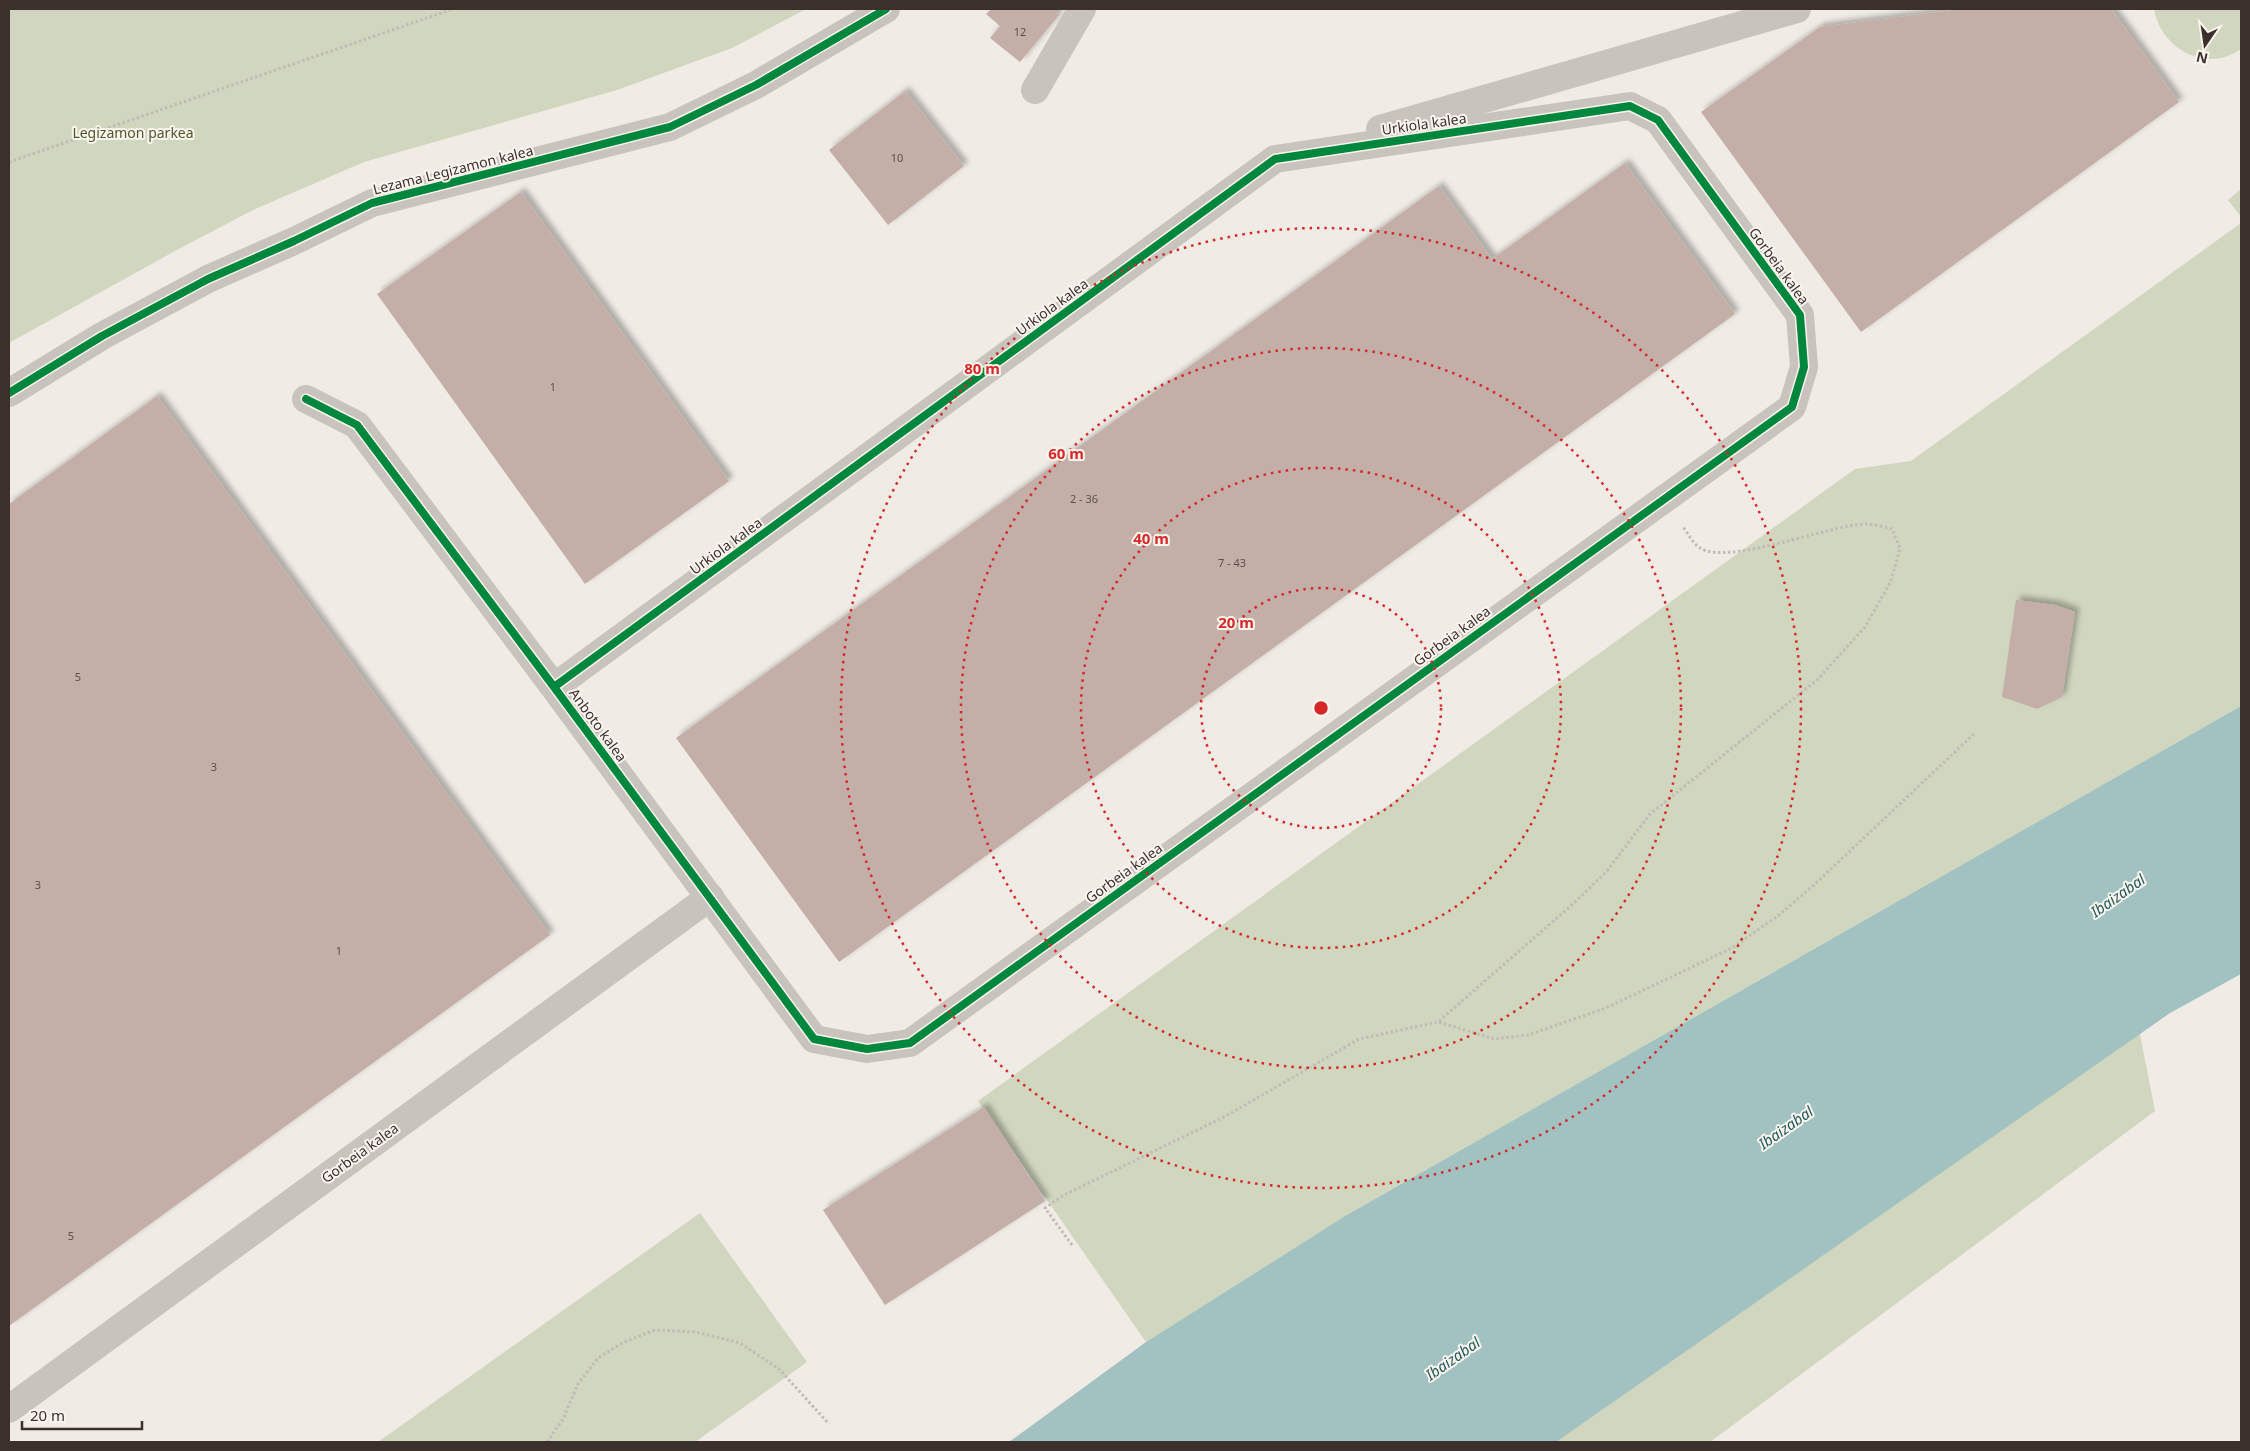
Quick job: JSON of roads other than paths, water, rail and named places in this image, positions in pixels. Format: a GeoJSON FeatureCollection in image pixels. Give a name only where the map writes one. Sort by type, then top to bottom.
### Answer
{"type":"FeatureCollection","features":[{"type":"Feature","properties":{"kind":"street","name":"Lezama Legizamon kalea"},"geometry":{"type":"LineString","coordinates":[[9,393],[102,336],[208,279],[294,241],[372,203],[670,127],[756,85],[886,9]]}},
{"type":"Feature","properties":{"kind":"street"},"geometry":{"type":"LineString","coordinates":[[1036,90],[1082,9]]}},
{"type":"Feature","properties":{"kind":"street"},"geometry":{"type":"LineString","coordinates":[[1275,159],[1797,9]]}},
{"type":"Feature","properties":{"kind":"street","name":"Urkiola kalea"},"geometry":{"type":"LineString","coordinates":[[554,687],[1275,159],[1630,106]]}},
{"type":"Feature","properties":{"kind":"street","name":"Gorbeia kalea"},"geometry":{"type":"LineString","coordinates":[[814,1038],[866,1049],[910,1043],[1792,407],[1804,367],[1800,315],[1658,120],[1630,106]]}},
{"type":"Feature","properties":{"kind":"street","name":"Anboto kalea"},"geometry":{"type":"LineString","coordinates":[[306,400],[356,425],[554,687],[814,1038]]}},
{"type":"Feature","properties":{"kind":"street","name":"Gorbeia kalea"},"geometry":{"type":"LineString","coordinates":[[9,1409],[710,897]]}},
{"type":"Feature","properties":{"kind":"water","name":"Ibaizabal"},"geometry":{"type":"Polygon","coordinates":[[[2241,706],[2241,974],[2170,1013],[1556,1442],[1009,1442],[1146,1342],[1345,1216],[2241,706]]]}},
{"type":"Feature","properties":{"kind":"park label","name":"Legizamon parkea"},"geometry":{"type":"Point","coordinates":[133,133]}}]}
